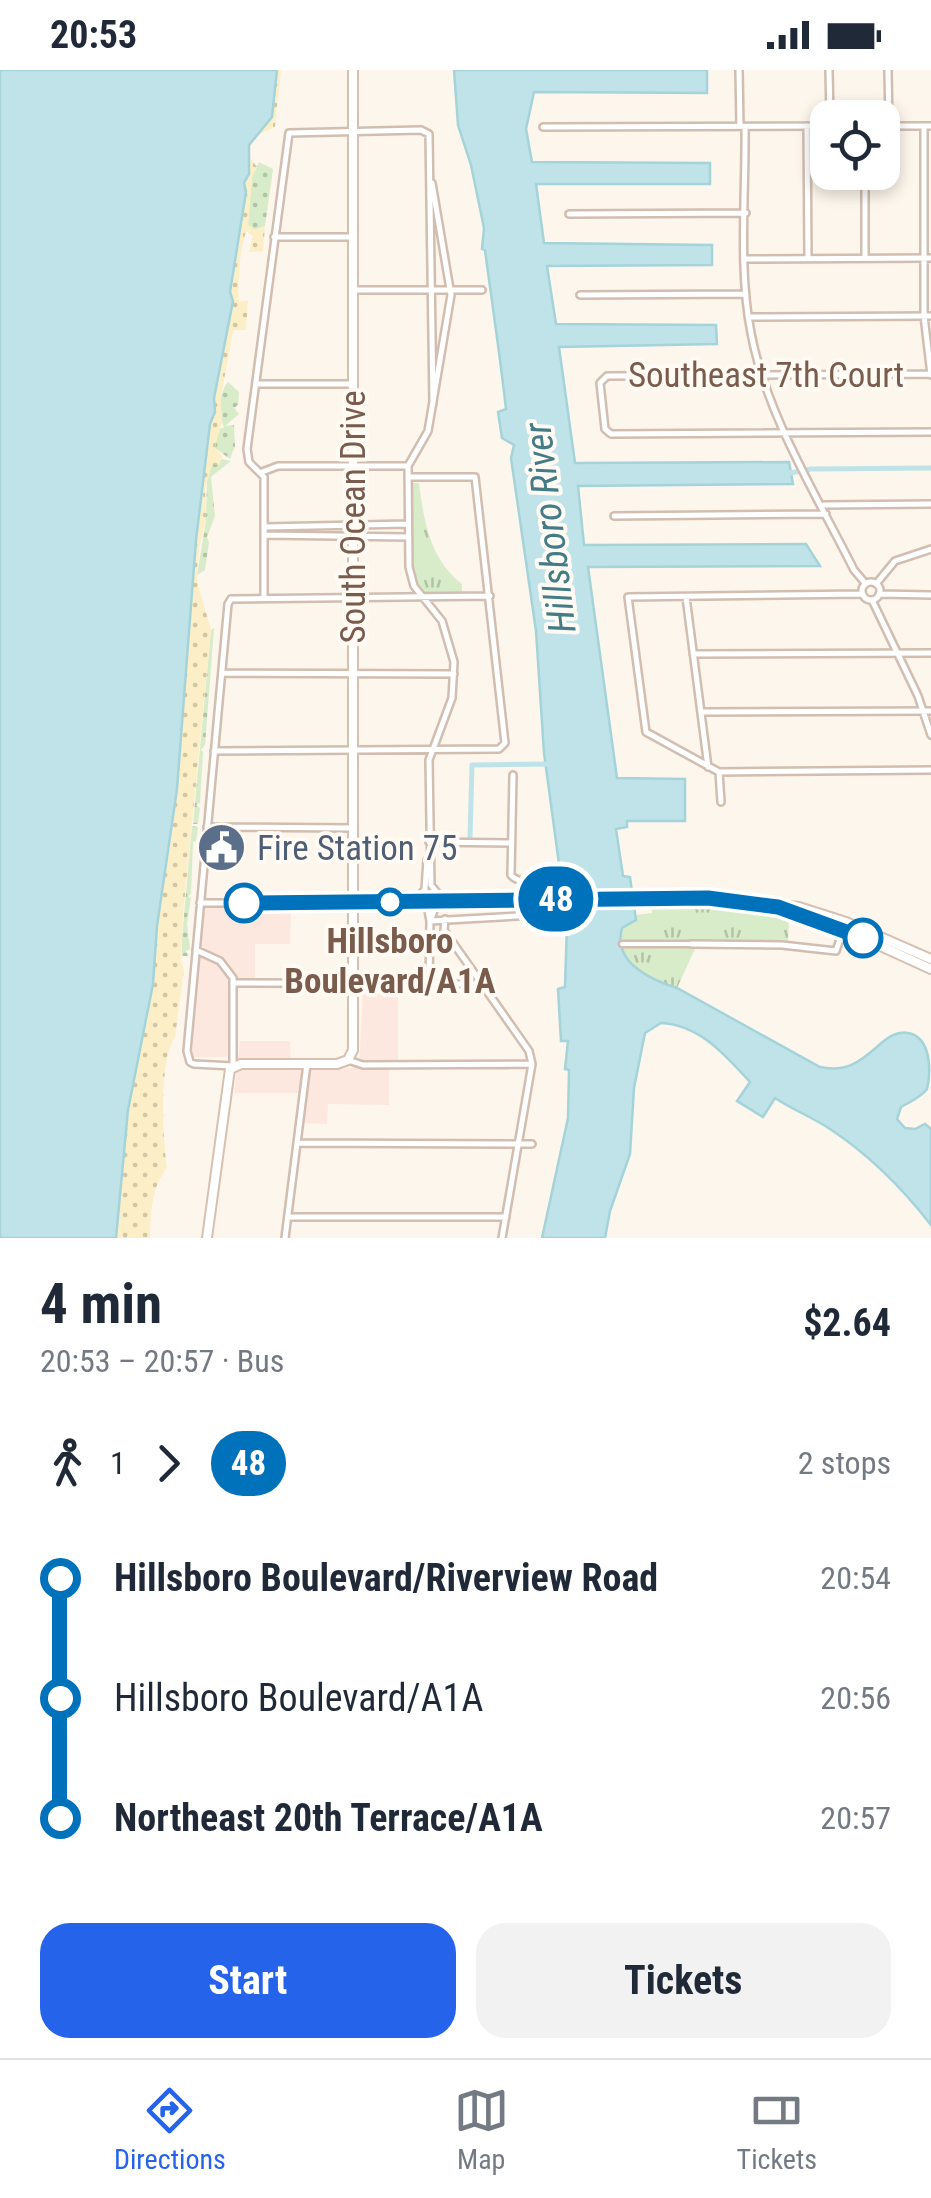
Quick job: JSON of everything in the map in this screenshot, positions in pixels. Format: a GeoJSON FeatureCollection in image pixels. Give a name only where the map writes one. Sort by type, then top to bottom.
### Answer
{"type":"FeatureCollection","features":[{"type":"Feature","properties":{"kind":"main road","name":"South Ocean Drive"},"geometry":{"type":"LineString","coordinates":[[348,1060],[353,1050],[354,984],[352,70]]}},
{"type":"Feature","properties":{"kind":"main road"},"geometry":{"type":"LineString","coordinates":[[354,902],[723,900],[778,907],[844,926],[930,961]]}},
{"type":"Feature","properties":{"kind":"main road"},"geometry":{"type":"LineString","coordinates":[[844,926],[902,956],[930,961]]}},
{"type":"Feature","properties":{"kind":"main road"},"geometry":{"type":"LineString","coordinates":[[207,1238],[227,1078],[233,1066],[336,1064],[348,1060]]}},
{"type":"Feature","properties":{"kind":"street"},"geometry":{"type":"LineString","coordinates":[[739,70],[746,294],[761,375],[784,433],[854,570],[865,584]]}},
{"type":"Feature","properties":{"kind":"street"},"geometry":{"type":"LineString","coordinates":[[829,70],[830,100]]}},
{"type":"Feature","properties":{"kind":"street"},"geometry":{"type":"LineString","coordinates":[[887,100],[888,70]]}},
{"type":"Feature","properties":{"kind":"street"},"geometry":{"type":"LineString","coordinates":[[544,128],[807,126],[808,258]]}},
{"type":"Feature","properties":{"kind":"street"},"geometry":{"type":"LineString","coordinates":[[900,126],[927,126],[927,316],[931,374]]}},
{"type":"Feature","properties":{"kind":"street"},"geometry":{"type":"LineString","coordinates":[[264,596],[262,472],[247,458],[288,134],[421,130],[429,134],[433,404]]}},
{"type":"Feature","properties":{"kind":"street"},"geometry":{"type":"LineString","coordinates":[[429,984],[430,922],[442,900],[431,885],[431,750],[448,714],[454,674],[449,636],[422,596],[409,567],[408,466],[428,431],[451,290],[431,180]]}},
{"type":"Feature","properties":{"kind":"street"},"geometry":{"type":"LineString","coordinates":[[865,190],[866,258]]}},
{"type":"Feature","properties":{"kind":"street"},"geometry":{"type":"LineString","coordinates":[[568,214],[746,213]]}},
{"type":"Feature","properties":{"kind":"street"},"geometry":{"type":"LineString","coordinates":[[274,237],[351,237]]}},
{"type":"Feature","properties":{"kind":"street"},"geometry":{"type":"LineString","coordinates":[[746,259],[927,258]]}},
{"type":"Feature","properties":{"kind":"street"},"geometry":{"type":"LineString","coordinates":[[352,290],[482,290]]}},
{"type":"Feature","properties":{"kind":"street"},"geometry":{"type":"LineString","coordinates":[[580,295],[746,294]]}},
{"type":"Feature","properties":{"kind":"street"},"geometry":{"type":"LineString","coordinates":[[748,317],[927,316]]}},
{"type":"Feature","properties":{"kind":"street","name":"Southeast 7th Court"},"geometry":{"type":"LineString","coordinates":[[784,433],[608,433],[600,389],[602,378],[931,374]]}},
{"type":"Feature","properties":{"kind":"street"},"geometry":{"type":"LineString","coordinates":[[256,384],[352,384]]}},
{"type":"Feature","properties":{"kind":"street"},"geometry":{"type":"LineString","coordinates":[[784,433],[931,432]]}},
{"type":"Feature","properties":{"kind":"street"},"geometry":{"type":"LineString","coordinates":[[262,472],[278,466],[408,466]]}},
{"type":"Feature","properties":{"kind":"street"},"geometry":{"type":"LineString","coordinates":[[214,750],[498,750],[503,746],[475,478],[408,477]]}},
{"type":"Feature","properties":{"kind":"street"},"geometry":{"type":"LineString","coordinates":[[822,505],[931,504]]}},
{"type":"Feature","properties":{"kind":"street"},"geometry":{"type":"LineString","coordinates":[[614,516],[826,514]]}},
{"type":"Feature","properties":{"kind":"street"},"geometry":{"type":"LineString","coordinates":[[264,531],[408,524]]}},
{"type":"Feature","properties":{"kind":"street"},"geometry":{"type":"LineString","coordinates":[[264,531],[408,538]]}},
{"type":"Feature","properties":{"kind":"street"},"geometry":{"type":"LineString","coordinates":[[876,584],[894,561],[931,549]]}},
{"type":"Feature","properties":{"kind":"street"},"geometry":{"type":"LineString","coordinates":[[865,584],[876,584]]}},
{"type":"Feature","properties":{"kind":"street"},"geometry":{"type":"LineString","coordinates":[[862,594],[865,584]]}},
{"type":"Feature","properties":{"kind":"street"},"geometry":{"type":"LineString","coordinates":[[876,584],[879,594]]}},
{"type":"Feature","properties":{"kind":"street"},"geometry":{"type":"LineString","coordinates":[[931,735],[928,710],[872,600],[862,594],[628,596],[646,732],[708,768],[718,772],[931,770]]}},
{"type":"Feature","properties":{"kind":"street"},"geometry":{"type":"LineString","coordinates":[[872,600],[879,594],[931,595]]}},
{"type":"Feature","properties":{"kind":"street"},"geometry":{"type":"LineString","coordinates":[[196,950],[220,960],[235,984],[233,1066],[190,1062],[187,1051],[200,903],[214,750],[231,598],[490,596]]}},
{"type":"Feature","properties":{"kind":"street"},"geometry":{"type":"LineString","coordinates":[[686,596],[708,768]]}},
{"type":"Feature","properties":{"kind":"street"},"geometry":{"type":"LineString","coordinates":[[693,654],[931,653]]}},
{"type":"Feature","properties":{"kind":"street"},"geometry":{"type":"LineString","coordinates":[[222,673],[454,674]]}},
{"type":"Feature","properties":{"kind":"street"},"geometry":{"type":"LineString","coordinates":[[701,712],[928,710]]}},
{"type":"Feature","properties":{"kind":"street"},"geometry":{"type":"LineString","coordinates":[[718,772],[721,802]]}},
{"type":"Feature","properties":{"kind":"street"},"geometry":{"type":"LineString","coordinates":[[430,922],[552,914],[550,883],[542,879],[520,881],[512,875],[513,775]]}},
{"type":"Feature","properties":{"kind":"street"},"geometry":{"type":"LineString","coordinates":[[207,827],[353,828]]}},
{"type":"Feature","properties":{"kind":"street"},"geometry":{"type":"LineString","coordinates":[[429,842],[512,842]]}},
{"type":"Feature","properties":{"kind":"street"},"geometry":{"type":"LineString","coordinates":[[429,842],[421,901],[430,922]]}},
{"type":"Feature","properties":{"kind":"street"},"geometry":{"type":"LineString","coordinates":[[200,903],[354,902]]}},
{"type":"Feature","properties":{"kind":"street"},"geometry":{"type":"LineString","coordinates":[[445,919],[444,930],[529,1051],[532,1064],[502,1238]]}},
{"type":"Feature","properties":{"kind":"street"},"geometry":{"type":"LineString","coordinates":[[622,944],[782,945],[836,951],[844,926]]}},
{"type":"Feature","properties":{"kind":"street"},"geometry":{"type":"LineString","coordinates":[[235,984],[482,984]]}},
{"type":"Feature","properties":{"kind":"street"},"geometry":{"type":"LineString","coordinates":[[348,1060],[363,1065],[532,1064]]}},
{"type":"Feature","properties":{"kind":"street"},"geometry":{"type":"LineString","coordinates":[[285,1238],[306,1064]]}},
{"type":"Feature","properties":{"kind":"street"},"geometry":{"type":"LineString","coordinates":[[297,1143],[532,1144]]}},
{"type":"Feature","properties":{"kind":"street"},"geometry":{"type":"LineString","coordinates":[[288,1218],[506,1217]]}},
{"type":"Feature","properties":{"kind":"shaded area"},"geometry":{"type":"Polygon","coordinates":[[[202,908],[291,908],[290,944],[255,944],[255,981],[231,982],[232,1057],[192,1057],[202,908]]]}},
{"type":"Feature","properties":{"kind":"shaded area"},"geometry":{"type":"Polygon","coordinates":[[[363,990],[398,990],[398,1061],[389,1062],[389,1105],[328,1104],[327,1124],[304,1123],[307,1093],[234,1093],[240,1041],[290,1041],[291,1068],[359,1068],[363,990]]]}},
{"type":"Feature","properties":{"kind":"green space"},"geometry":{"type":"Polygon","coordinates":[[[259,162],[273,169],[265,226],[255,230],[248,225],[252,177],[259,162]]]}},
{"type":"Feature","properties":{"kind":"green space"},"geometry":{"type":"Polygon","coordinates":[[[228,382],[239,392],[234,408],[239,414],[225,426],[234,425],[235,446],[230,459],[215,448],[219,428],[224,428],[220,405],[228,382]]]}},
{"type":"Feature","properties":{"kind":"green space"},"geometry":{"type":"Polygon","coordinates":[[[221,459],[231,461],[211,477],[215,516],[207,537],[205,570],[197,575],[206,521],[207,476],[212,465],[219,464],[221,459]]]}},
{"type":"Feature","properties":{"kind":"green space"},"geometry":{"type":"Polygon","coordinates":[[[411,483],[419,483],[430,539],[442,563],[462,584],[462,592],[426,592],[419,584],[411,558],[411,483]]]}},
{"type":"Feature","properties":{"kind":"green space"},"geometry":{"type":"Polygon","coordinates":[[[214,628],[205,745],[201,750],[200,803],[196,805],[200,808],[198,824],[193,824],[211,630],[214,628]]]}},
{"type":"Feature","properties":{"kind":"green space"},"geometry":{"type":"Polygon","coordinates":[[[192,826],[198,827],[188,896],[190,949],[186,951],[189,956],[182,956],[182,938],[192,826]]]}},
{"type":"Feature","properties":{"kind":"green space"},"geometry":{"type":"Polygon","coordinates":[[[652,905],[721,906],[772,913],[789,918],[788,942],[695,942],[677,988],[636,968],[623,951],[622,928],[635,920],[635,915],[652,913],[652,905]]]}},
{"type":"Feature","properties":{"kind":"sand"},"geometry":{"type":"Polygon","coordinates":[[[222,70],[281,70],[275,127],[261,134],[249,149],[248,155],[257,167],[252,177],[248,225],[255,230],[265,226],[263,251],[249,252],[253,236],[246,231],[238,284],[239,302],[248,300],[246,330],[233,330],[215,448],[222,456],[219,465],[212,465],[205,489],[206,521],[197,581],[211,630],[183,914],[184,969],[164,1082],[167,1168],[155,1192],[150,1238],[23,1238],[222,70]]]}},
{"type":"Feature","properties":{"kind":"water"},"geometry":{"type":"Polygon","coordinates":[[[0,70],[277,70],[272,117],[249,145],[249,174],[244,183],[246,192],[230,292],[233,301],[210,424],[196,540],[177,789],[157,926],[153,984],[128,1110],[116,1238],[0,1238],[0,70]]]}},
{"type":"Feature","properties":{"kind":"water","name":"Hillsboro River"},"geometry":{"type":"Polygon","coordinates":[[[454,70],[707,70],[707,93],[534,92],[526,129],[532,162],[710,163],[710,184],[536,184],[544,243],[712,245],[712,265],[547,266],[556,324],[716,325],[717,344],[559,347],[575,463],[789,462],[793,484],[578,486],[584,545],[806,544],[820,566],[588,567],[617,778],[685,779],[685,821],[627,821],[627,827],[616,829],[623,876],[630,877],[636,920],[622,928],[620,940],[636,968],[820,1067],[851,1065],[901,1033],[918,1038],[928,1058],[927,1089],[901,1107],[897,1119],[905,1128],[925,1124],[931,1129],[931,1225],[858,1149],[775,1098],[763,1117],[737,1101],[750,1082],[731,1062],[700,1035],[661,1023],[645,1033],[634,1088],[630,1154],[605,1238],[542,1238],[568,1118],[568,1041],[561,1041],[558,989],[565,987],[567,923],[544,753],[536,631],[511,458],[514,445],[502,438],[498,412],[506,409],[482,249],[484,228],[458,125],[454,70]]]}},
{"type":"Feature","properties":{"kind":"waterway"},"geometry":{"type":"LineString","coordinates":[[785,474],[811,469],[931,468]]}},
{"type":"Feature","properties":{"kind":"waterway"},"geometry":{"type":"LineString","coordinates":[[470,837],[472,765],[551,764]]}},
{"type":"Feature","properties":{"kind":"bus line","name":"48"},"geometry":{"type":"LineString","coordinates":[[244,903],[708,898],[778,907],[863,938]]}},
{"type":"Feature","properties":{"kind":"place","name":"Fire Station 75"},"geometry":{"type":"Point","coordinates":[222,848]}},
{"type":"Feature","properties":{"kind":"place","name":"Hillsboro Boulevard/A1A"},"geometry":{"type":"Point","coordinates":[390,902]}}]}
